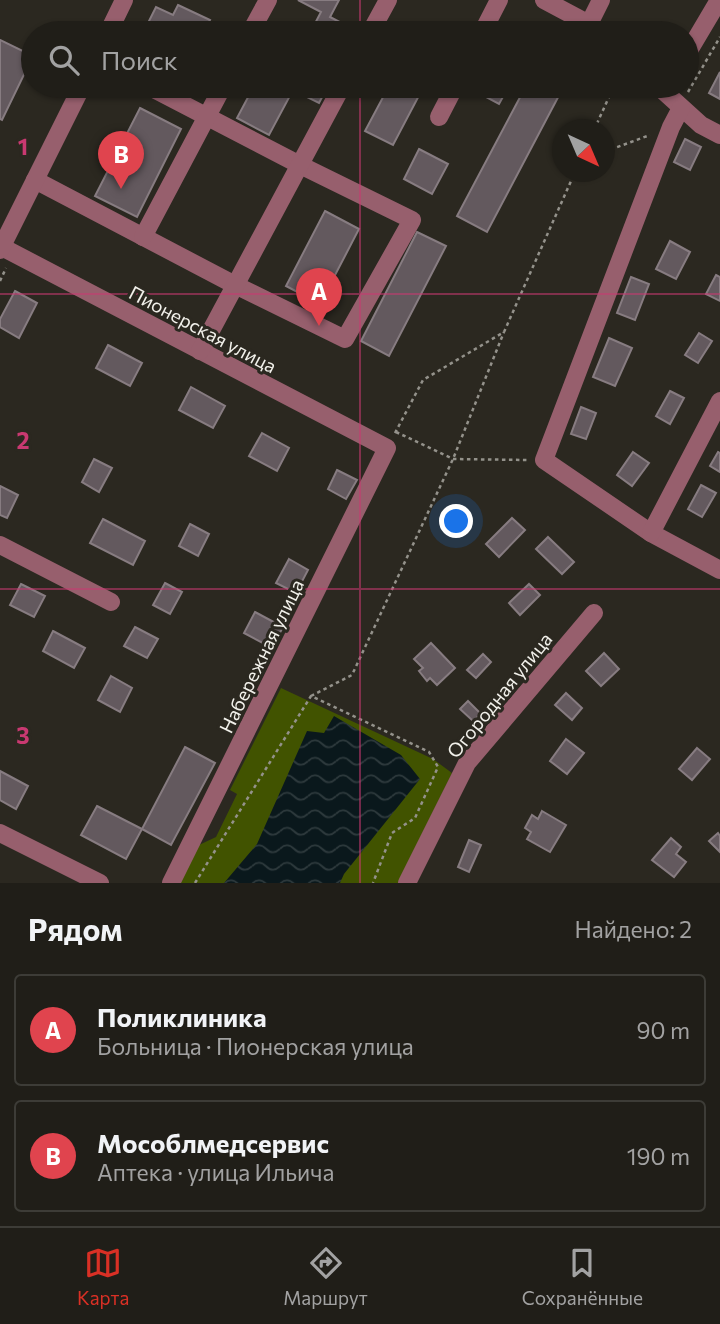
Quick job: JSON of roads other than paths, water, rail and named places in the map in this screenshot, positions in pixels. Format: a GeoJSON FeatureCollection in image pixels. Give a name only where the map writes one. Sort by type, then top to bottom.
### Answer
{"type":"FeatureCollection","features":[{"type":"Feature","properties":{"kind":"street"},"geometry":{"type":"LineString","coordinates":[[114,21],[124,0]]}},
{"type":"Feature","properties":{"kind":"street"},"geometry":{"type":"LineString","coordinates":[[257,21],[268,0]]}},
{"type":"Feature","properties":{"kind":"street"},"geometry":{"type":"LineString","coordinates":[[377,21],[388,0]]}},
{"type":"Feature","properties":{"kind":"street"},"geometry":{"type":"LineString","coordinates":[[488,21],[499,0]]}},
{"type":"Feature","properties":{"kind":"street"},"geometry":{"type":"LineString","coordinates":[[544,0],[582,21]]}},
{"type":"Feature","properties":{"kind":"street"},"geometry":{"type":"LineString","coordinates":[[596,21],[601,0]]}},
{"type":"Feature","properties":{"kind":"street"},"geometry":{"type":"LineString","coordinates":[[699,34],[719,0]]}},
{"type":"Feature","properties":{"kind":"street"},"geometry":{"type":"LineString","coordinates":[[0,247],[76,98]]}},
{"type":"Feature","properties":{"kind":"street"},"geometry":{"type":"LineString","coordinates":[[35,180],[345,339],[412,220],[172,98]]}},
{"type":"Feature","properties":{"kind":"street"},"geometry":{"type":"LineString","coordinates":[[144,237],[217,98]]}},
{"type":"Feature","properties":{"kind":"street"},"geometry":{"type":"LineString","coordinates":[[201,351],[336,98]]}},
{"type":"Feature","properties":{"kind":"street"},"geometry":{"type":"LineString","coordinates":[[439,117],[449,98]]}},
{"type":"Feature","properties":{"kind":"street"},"geometry":{"type":"LineString","coordinates":[[672,98],[701,125],[720,135]]}},
{"type":"Feature","properties":{"kind":"street"},"geometry":{"type":"LineString","coordinates":[[681,108],[671,127],[544,460],[651,533],[720,570]]}},
{"type":"Feature","properties":{"kind":"street","name":"Пионерская улица"},"geometry":{"type":"LineString","coordinates":[[0,247],[201,351],[391,440]]}},
{"type":"Feature","properties":{"kind":"street"},"geometry":{"type":"LineString","coordinates":[[651,533],[720,401]]}},
{"type":"Feature","properties":{"kind":"street","name":"Набережная улица"},"geometry":{"type":"LineString","coordinates":[[172,883],[391,440]]}},
{"type":"Feature","properties":{"kind":"street"},"geometry":{"type":"LineString","coordinates":[[0,545],[111,602]]}},
{"type":"Feature","properties":{"kind":"street","name":"Огородная улица"},"geometry":{"type":"LineString","coordinates":[[407,883],[467,763],[594,613]]}},
{"type":"Feature","properties":{"kind":"street"},"geometry":{"type":"LineString","coordinates":[[0,833],[100,883]]}},
{"type":"Feature","properties":{"kind":"water"},"geometry":{"type":"Polygon","coordinates":[[[334,716],[401,755],[420,779],[344,874],[340,883],[224,883],[257,844],[307,731],[324,733],[334,716]]]}},
{"type":"Feature","properties":{"kind":"place","name":"Мособлмедсервис"},"geometry":{"type":"Point","coordinates":[121,189]}},
{"type":"Feature","properties":{"kind":"place","name":"Поликлиника"},"geometry":{"type":"Point","coordinates":[319,326]}}]}
